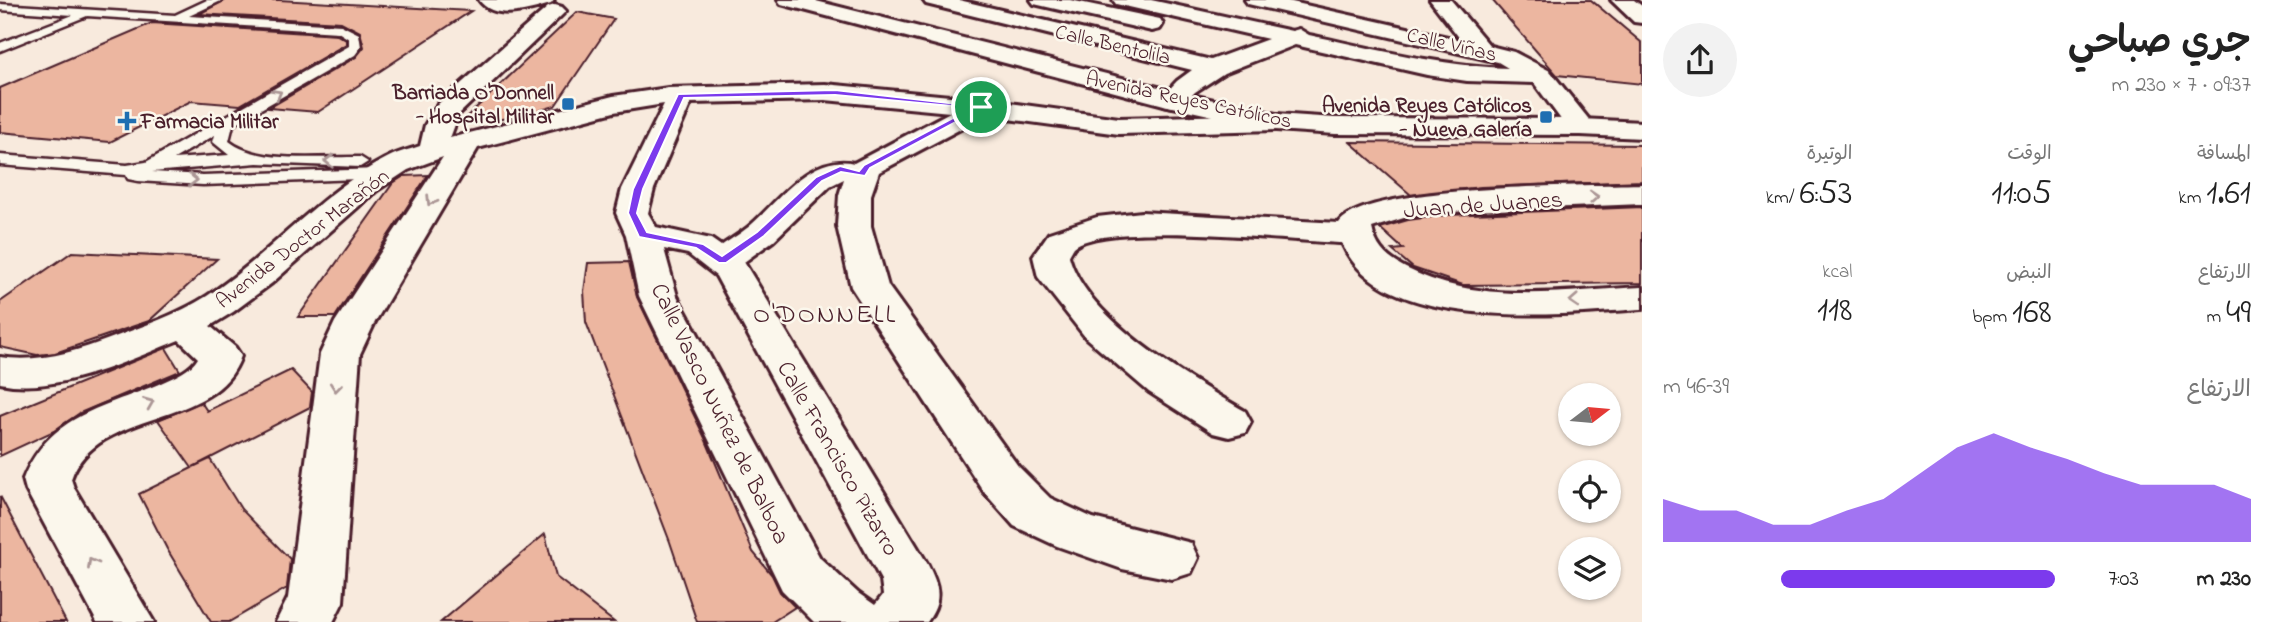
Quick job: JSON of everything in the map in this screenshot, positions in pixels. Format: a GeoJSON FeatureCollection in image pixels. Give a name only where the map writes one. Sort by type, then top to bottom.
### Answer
{"type":"FeatureCollection","features":[{"type":"Feature","properties":{"kind":"street"},"geometry":{"type":"LineString","coordinates":[[489,0],[500,7],[550,6]]}},
{"type":"Feature","properties":{"kind":"street","name":"Calle Bentolila"},"geometry":{"type":"LineString","coordinates":[[933,0],[1213,68]]}},
{"type":"Feature","properties":{"kind":"street"},"geometry":{"type":"LineString","coordinates":[[905,31],[984,0]]}},
{"type":"Feature","properties":{"kind":"street"},"geometry":{"type":"LineString","coordinates":[[1041,0],[1264,49]]}},
{"type":"Feature","properties":{"kind":"street"},"geometry":{"type":"LineString","coordinates":[[1123,0],[1307,33]]}},
{"type":"Feature","properties":{"kind":"street"},"geometry":{"type":"LineString","coordinates":[[1187,0],[1447,72],[1541,76]]}},
{"type":"Feature","properties":{"kind":"street","name":"Calle Viñas"},"geometry":{"type":"LineString","coordinates":[[1255,0],[1506,57],[1541,76],[1581,127]]}},
{"type":"Feature","properties":{"kind":"street"},"geometry":{"type":"LineString","coordinates":[[1440,0],[1479,49]]}},
{"type":"Feature","properties":{"kind":"street"},"geometry":{"type":"LineString","coordinates":[[1621,0],[1642,17]]}},
{"type":"Feature","properties":{"kind":"street","name":"Avenida Reyes Católicos"},"geometry":{"type":"LineString","coordinates":[[805,2],[905,31],[1172,99],[1276,122],[1335,126],[1581,127],[1642,130]]}},
{"type":"Feature","properties":{"kind":"street"},"geometry":{"type":"LineString","coordinates":[[433,151],[439,125],[448,110],[550,6]]}},
{"type":"Feature","properties":{"kind":"street"},"geometry":{"type":"LineString","coordinates":[[1386,11],[1402,32]]}},
{"type":"Feature","properties":{"kind":"street"},"geometry":{"type":"LineString","coordinates":[[1172,99],[1186,83],[1213,68],[1343,19]]}},
{"type":"Feature","properties":{"kind":"street","name":"Avenida Doctor Marañón"},"geometry":{"type":"LineString","coordinates":[[0,387],[20,370],[93,360],[186,324],[220,304],[259,275],[388,169],[433,151],[613,104],[681,96],[835,92],[981,107],[1119,126],[1276,122]]}},
{"type":"Feature","properties":{"kind":"street","name":"Calle Vasco Nuñez de Balboa"},"geometry":{"type":"LineString","coordinates":[[681,96],[638,189],[632,213],[643,235],[658,296],[801,573],[838,610],[855,622]]}},
{"type":"Feature","properties":{"kind":"street"},"geometry":{"type":"LineString","coordinates":[[981,107],[867,166],[861,174],[852,212],[858,253],[870,287],[1001,479],[1032,512],[1075,532],[1122,548],[1172,558]]}},
{"type":"Feature","properties":{"kind":"street"},"geometry":{"type":"LineString","coordinates":[[304,622],[315,602],[339,361],[346,338],[467,143]]}},
{"type":"Feature","properties":{"kind":"street"},"geometry":{"type":"LineString","coordinates":[[722,261],[761,234],[819,179],[840,169],[861,174]]}},
{"type":"Feature","properties":{"kind":"street","name":"Juan de Juanes"},"geometry":{"type":"LineString","coordinates":[[1355,234],[1355,224],[1363,218],[1419,205],[1642,194]]}},
{"type":"Feature","properties":{"kind":"street"},"geometry":{"type":"LineString","coordinates":[[1229,422],[1164,382],[1100,330],[1056,277],[1051,257],[1061,240],[1097,227],[1142,222],[1355,234],[1358,246],[1376,266],[1401,282],[1453,298],[1521,303],[1642,298]]}},
{"type":"Feature","properties":{"kind":"street","name":"Calle Francisco Pizarro"},"geometry":{"type":"LineString","coordinates":[[643,235],[699,246],[731,270],[908,579],[911,601],[895,622]]}},
{"type":"Feature","properties":{"kind":"street"},"geometry":{"type":"LineString","coordinates":[[126,622],[50,490],[47,479],[51,466],[61,452],[99,424],[176,393],[217,368],[220,356],[186,324]]}},
{"type":"Feature","properties":{"kind":"lane"},"geometry":{"type":"LineString","coordinates":[[3,8],[28,0]]}},
{"type":"Feature","properties":{"kind":"lane"},"geometry":{"type":"LineString","coordinates":[[176,18],[217,0]]}},
{"type":"Feature","properties":{"kind":"lane"},"geometry":{"type":"LineString","coordinates":[[3,8],[273,24],[350,32],[356,42],[350,51],[154,165],[131,173]]}},
{"type":"Feature","properties":{"kind":"lane"},"geometry":{"type":"LineString","coordinates":[[0,47],[89,12]]}},
{"type":"Feature","properties":{"kind":"lane"},"geometry":{"type":"LineString","coordinates":[[226,124],[220,142],[225,148],[243,156],[388,169]]}},
{"type":"Feature","properties":{"kind":"lane"},"geometry":{"type":"LineString","coordinates":[[154,165],[257,158]]}},
{"type":"Feature","properties":{"kind":"lane"},"geometry":{"type":"LineString","coordinates":[[0,160],[203,180],[388,169]]}},
{"type":"Feature","properties":{"kind":"building"},"geometry":{"type":"Polygon","coordinates":[[[225,0],[279,0],[471,11],[318,112],[269,108],[356,57],[364,47],[360,32],[341,22],[199,14],[225,0]]]}},
{"type":"Feature","properties":{"kind":"building"},"geometry":{"type":"Polygon","coordinates":[[[1492,0],[1591,0],[1642,43],[1642,84],[1557,75],[1492,0]]]}},
{"type":"Feature","properties":{"kind":"building"},"geometry":{"type":"Polygon","coordinates":[[[577,12],[614,19],[555,106],[518,117],[459,124],[577,12]]]}},
{"type":"Feature","properties":{"kind":"building"},"geometry":{"type":"Polygon","coordinates":[[[152,23],[337,35],[346,40],[346,44],[240,105],[191,101],[110,142],[0,132],[0,88],[152,23]]]}},
{"type":"Feature","properties":{"kind":"building"},"geometry":{"type":"Polygon","coordinates":[[[1350,142],[1642,145],[1642,181],[1481,187],[1411,195],[1350,142]]]}},
{"type":"Feature","properties":{"kind":"building"},"geometry":{"type":"Polygon","coordinates":[[[428,175],[335,317],[298,317],[393,183],[404,176],[428,175]]]}},
{"type":"Feature","properties":{"kind":"building"},"geometry":{"type":"Polygon","coordinates":[[[1642,207],[1642,283],[1463,285],[1413,268],[1392,250],[1403,249],[1380,228],[1408,220],[1447,215],[1642,207]]]}},
{"type":"Feature","properties":{"kind":"building"},"geometry":{"type":"Polygon","coordinates":[[[72,252],[217,259],[149,321],[55,353],[37,355],[0,347],[0,302],[72,252]]]}},
{"type":"Feature","properties":{"kind":"building"},"geometry":{"type":"Polygon","coordinates":[[[629,262],[637,297],[705,438],[753,552],[772,575],[780,592],[795,607],[772,622],[697,622],[670,542],[586,322],[584,291],[588,263],[629,262]]]}},
{"type":"Feature","properties":{"kind":"building"},"geometry":{"type":"Polygon","coordinates":[[[166,348],[180,371],[80,413],[54,431],[0,456],[0,416],[166,348]]]}},
{"type":"Feature","properties":{"kind":"building"},"geometry":{"type":"Polygon","coordinates":[[[291,370],[312,392],[310,407],[193,467],[210,459],[241,509],[290,559],[287,588],[229,622],[211,622],[167,549],[139,494],[192,468],[158,420],[201,402],[207,411],[291,370]]]}},
{"type":"Feature","properties":{"kind":"building"},"geometry":{"type":"Polygon","coordinates":[[[0,496],[66,622],[0,622],[0,496]]]}},
{"type":"Feature","properties":{"kind":"building"},"geometry":{"type":"Polygon","coordinates":[[[545,534],[556,577],[614,622],[441,622],[545,534]]]}},
{"type":"Feature","properties":{"kind":"place","name":"Barriada O'Donnell - Hospital Militar"},"geometry":{"type":"Point","coordinates":[568,104]}},
{"type":"Feature","properties":{"kind":"place","name":"Avenida Reyes Católicos - Nueva Galería"},"geometry":{"type":"Point","coordinates":[1546,117]}},
{"type":"Feature","properties":{"kind":"place","name":"Farmacia Militar"},"geometry":{"type":"Point","coordinates":[127,121]}},
{"type":"Feature","properties":{"kind":"district","name":"O'DONNELL"},"geometry":{"type":"Point","coordinates":[825,313]}},
{"type":"Feature","properties":{"kind":"route"},"geometry":{"type":"LineString","coordinates":[[835,92],[981,107],[889,157],[867,166],[861,174],[840,169],[819,179],[761,234],[722,261],[699,246],[643,235],[632,213],[638,189],[681,96],[835,92]]}}]}
